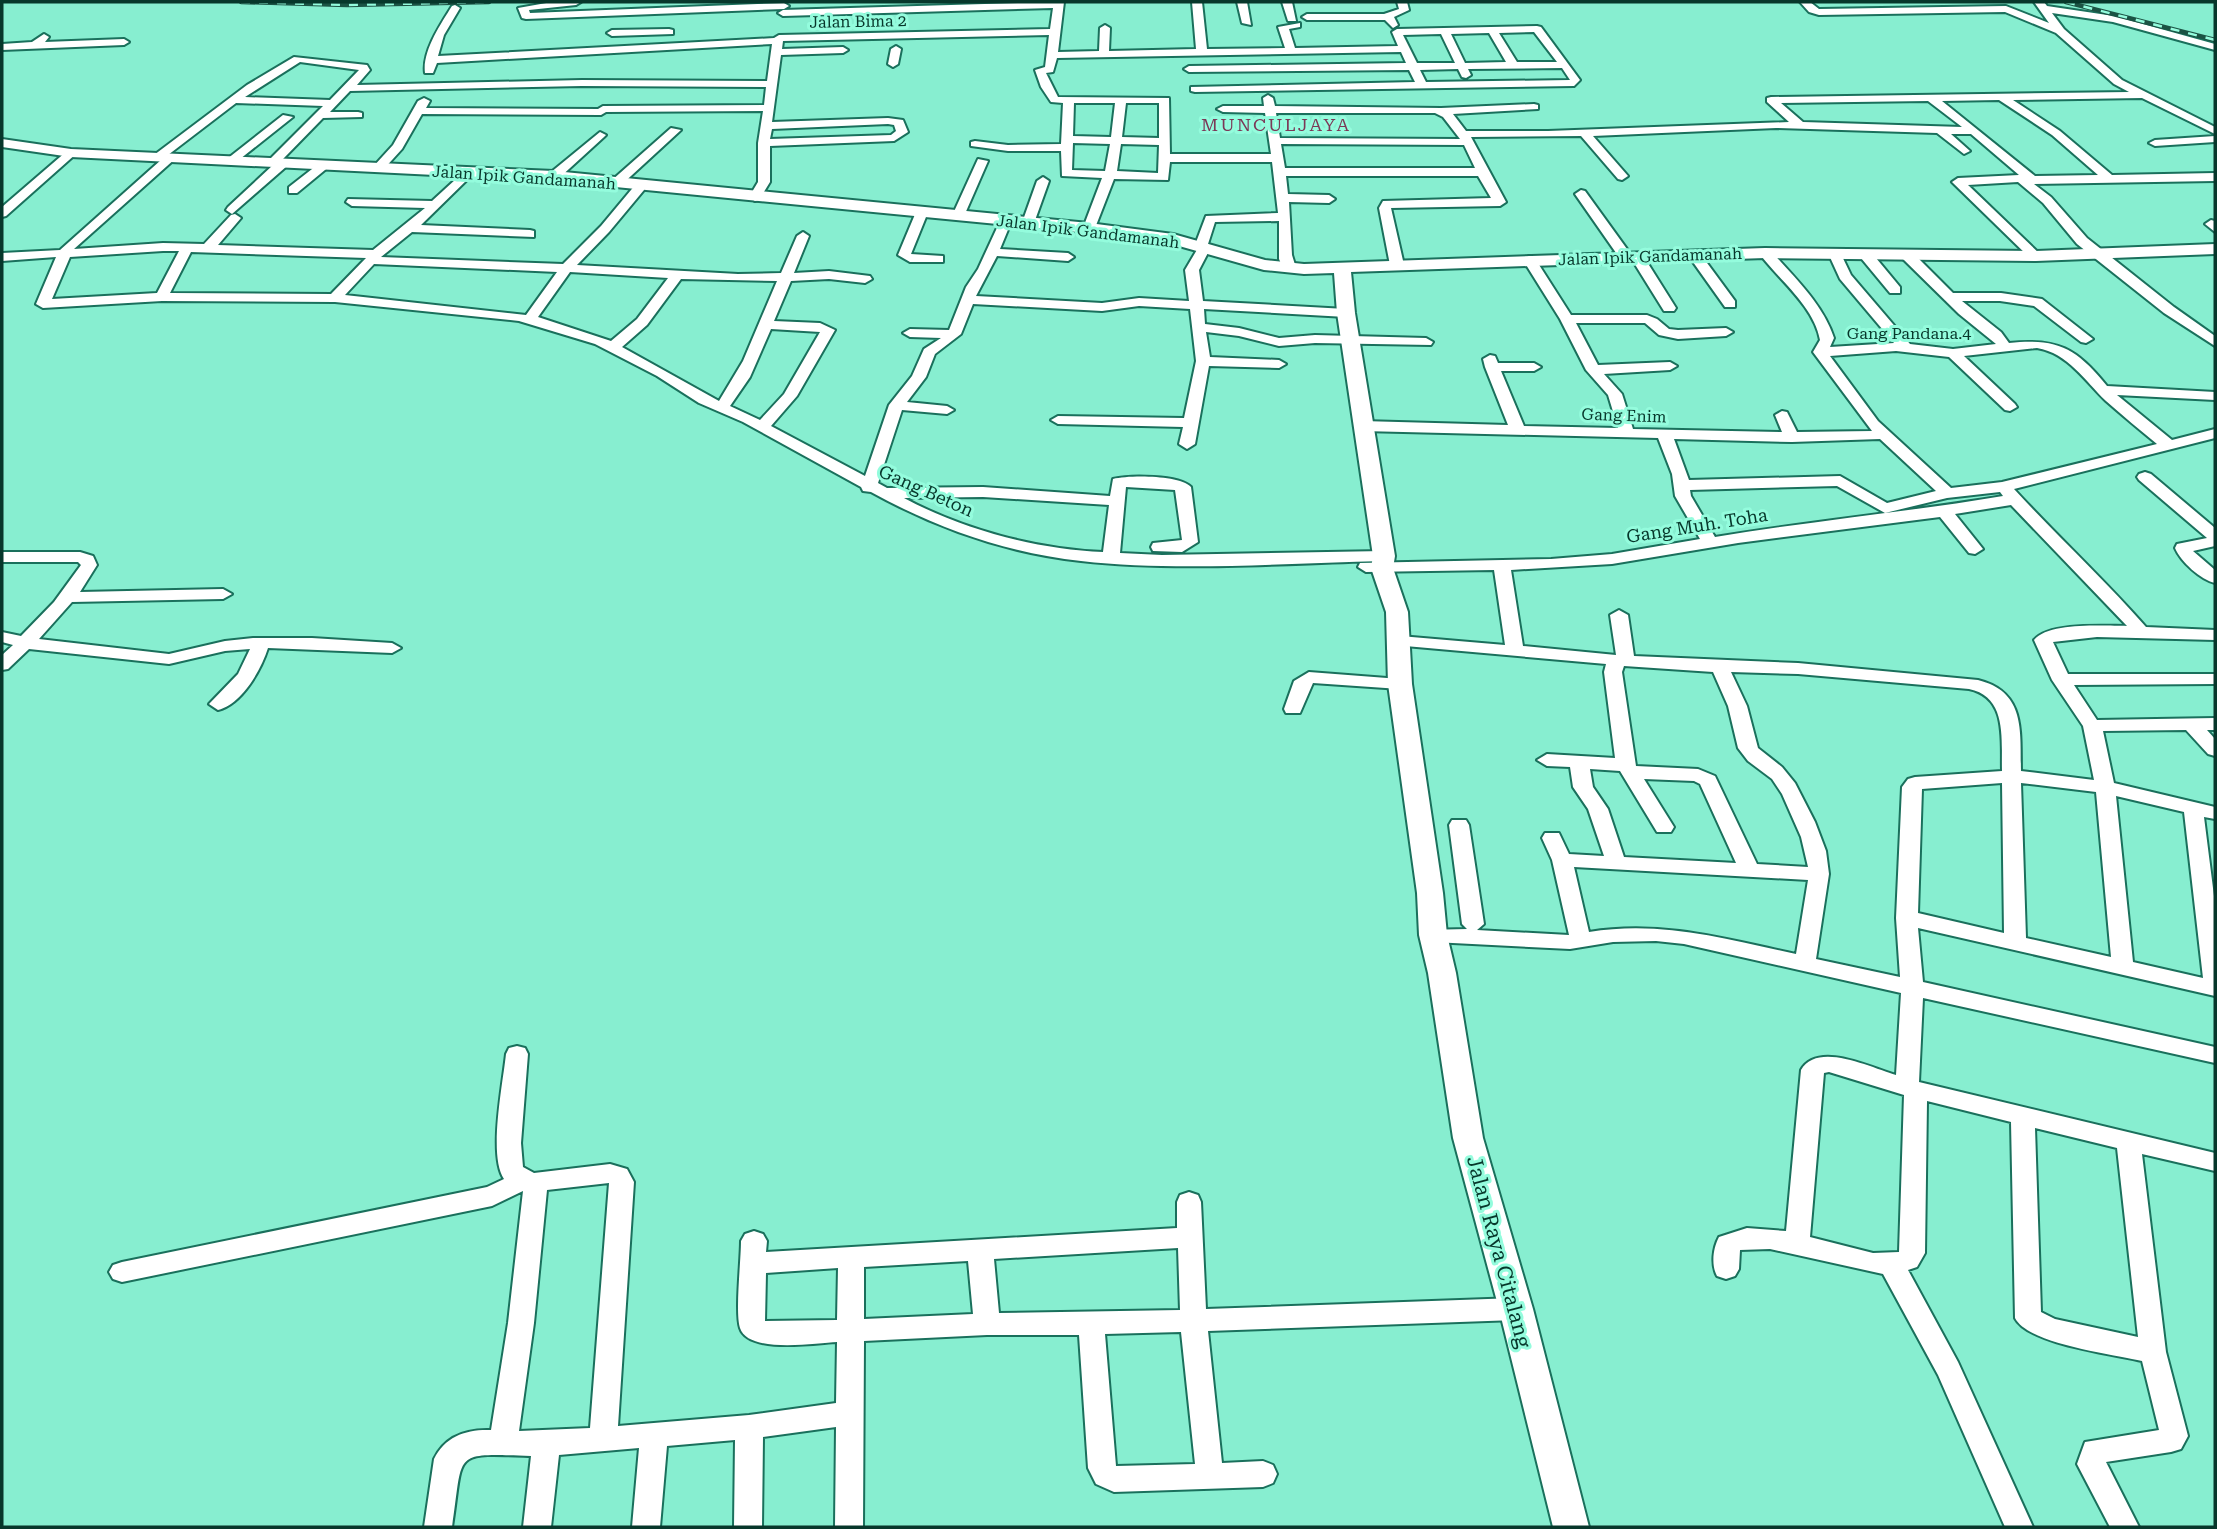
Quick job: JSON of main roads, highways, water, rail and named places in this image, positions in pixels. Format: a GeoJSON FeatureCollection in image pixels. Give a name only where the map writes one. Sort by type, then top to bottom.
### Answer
{"type":"FeatureCollection","features":[{"type":"Feature","properties":{"kind":"railway"},"geometry":{"type":"LineString","coordinates":[[241,2],[347,5],[489,2]]}},
{"type":"Feature","properties":{"kind":"railway"},"geometry":{"type":"LineString","coordinates":[[2066,2],[2215,40]]}},
{"type":"Feature","properties":{"kind":"district","name":"MUNCULJAYA"},"geometry":{"type":"Point","coordinates":[1276,125]}}]}
